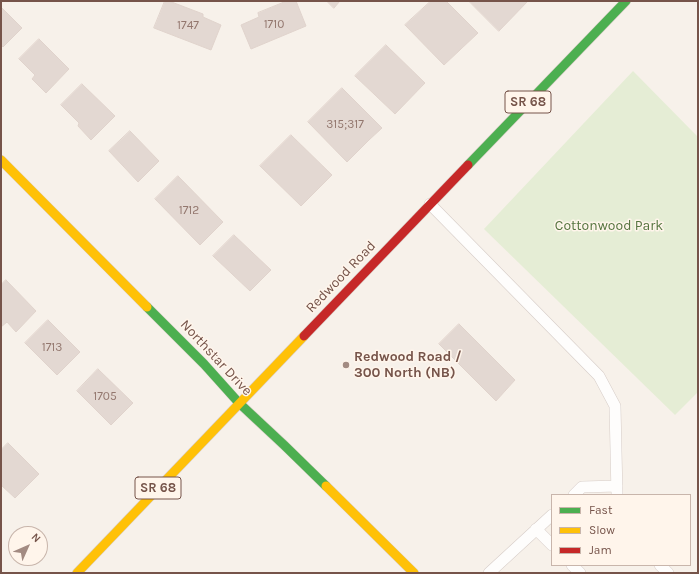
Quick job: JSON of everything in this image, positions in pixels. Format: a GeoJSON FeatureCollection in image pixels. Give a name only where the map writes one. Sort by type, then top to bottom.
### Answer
{"type":"FeatureCollection","features":[{"type":"Feature","properties":{"kind":"main road","name":"Redwood Road"},"geometry":{"type":"LineString","coordinates":[[77,573],[626,1]]}},
{"type":"Feature","properties":{"kind":"main road","name":"Northstar Drive"},"geometry":{"type":"LineString","coordinates":[[1,160],[204,364],[239,403],[284,445],[414,573]]}},
{"type":"Feature","properties":{"kind":"lane"},"geometry":{"type":"LineString","coordinates":[[430,204],[599,376],[615,406],[617,490],[582,487],[575,494]]}},
{"type":"Feature","properties":{"kind":"lane"},"geometry":{"type":"LineString","coordinates":[[490,573],[551,516]]}},
{"type":"Feature","properties":{"kind":"lane"},"geometry":{"type":"LineString","coordinates":[[536,530],[551,544]]}},
{"type":"Feature","properties":{"kind":"green space","name":"Cottonwood Park"},"geometry":{"type":"Polygon","coordinates":[[[633,71],[698,137],[698,392],[675,415],[484,229],[633,71]]]}},
{"type":"Feature","properties":{"kind":"building"},"geometry":{"type":"Polygon","coordinates":[[[165,1],[169,1],[203,14],[203,17],[221,25],[211,50],[154,28],[165,1]]]}},
{"type":"Feature","properties":{"kind":"building"},"geometry":{"type":"Polygon","coordinates":[[[287,1],[296,1],[306,26],[251,49],[241,25],[259,17],[258,13],[287,1]]]}},
{"type":"Feature","properties":{"kind":"building"},"geometry":{"type":"Polygon","coordinates":[[[327,1],[340,1],[334,8],[327,1]]]}},
{"type":"Feature","properties":{"kind":"building"},"geometry":{"type":"Polygon","coordinates":[[[431,1],[446,1],[478,33],[444,65],[405,25],[431,1]]]}},
{"type":"Feature","properties":{"kind":"building"},"geometry":{"type":"Polygon","coordinates":[[[469,1],[528,1],[499,31],[469,1]]]}},
{"type":"Feature","properties":{"kind":"building"},"geometry":{"type":"Polygon","coordinates":[[[1,7],[22,28],[3,47],[1,45],[1,7]]]}},
{"type":"Feature","properties":{"kind":"building"},"geometry":{"type":"Polygon","coordinates":[[[39,39],[69,69],[46,93],[32,79],[35,75],[19,59],[39,39]]]}},
{"type":"Feature","properties":{"kind":"building"},"geometry":{"type":"Polygon","coordinates":[[[386,45],[425,83],[395,114],[355,76],[386,45]]]}},
{"type":"Feature","properties":{"kind":"building"},"geometry":{"type":"Polygon","coordinates":[[[82,84],[115,116],[91,140],[78,126],[79,123],[61,105],[82,84]]]}},
{"type":"Feature","properties":{"kind":"building"},"geometry":{"type":"Polygon","coordinates":[[[342,88],[382,128],[347,162],[308,122],[342,88]]]}},
{"type":"Feature","properties":{"kind":"building"},"geometry":{"type":"Polygon","coordinates":[[[130,131],[159,161],[138,182],[109,151],[130,131]]]}},
{"type":"Feature","properties":{"kind":"building"},"geometry":{"type":"Polygon","coordinates":[[[291,135],[332,175],[301,206],[260,166],[291,135]]]}},
{"type":"Feature","properties":{"kind":"building"},"geometry":{"type":"Polygon","coordinates":[[[178,176],[223,222],[200,245],[155,199],[178,176]]]}},
{"type":"Feature","properties":{"kind":"building"},"geometry":{"type":"Polygon","coordinates":[[[234,235],[271,270],[250,291],[213,256],[234,235]]]}},
{"type":"Feature","properties":{"kind":"building"},"geometry":{"type":"Polygon","coordinates":[[[6,280],[36,311],[16,332],[7,322],[1,327],[1,285],[6,280]]]}},
{"type":"Feature","properties":{"kind":"building"},"geometry":{"type":"Polygon","coordinates":[[[48,320],[80,352],[57,375],[25,343],[48,320]]]}},
{"type":"Feature","properties":{"kind":"building"},"geometry":{"type":"Polygon","coordinates":[[[459,324],[515,380],[496,401],[439,344],[459,324]]]}},
{"type":"Feature","properties":{"kind":"building"},"geometry":{"type":"Polygon","coordinates":[[[98,369],[133,403],[111,425],[77,391],[98,369]]]}},
{"type":"Feature","properties":{"kind":"building"},"geometry":{"type":"Polygon","coordinates":[[[8,443],[39,474],[15,498],[1,485],[1,450],[8,443]]]}},
{"type":"Feature","properties":{"kind":"traffic: fast"},"geometry":{"type":"LineString","coordinates":[[468,165],[626,1]]}},
{"type":"Feature","properties":{"kind":"traffic: fast"},"geometry":{"type":"LineString","coordinates":[[147,307],[204,364],[239,403],[326,486]]}},
{"type":"Feature","properties":{"kind":"traffic: slow"},"geometry":{"type":"LineString","coordinates":[[1,160],[147,307]]}},
{"type":"Feature","properties":{"kind":"traffic: slow"},"geometry":{"type":"LineString","coordinates":[[77,573],[304,336]]}},
{"type":"Feature","properties":{"kind":"traffic: slow"},"geometry":{"type":"LineString","coordinates":[[326,486],[414,573]]}},
{"type":"Feature","properties":{"kind":"traffic: jam"},"geometry":{"type":"LineString","coordinates":[[304,336],[468,165]]}},
{"type":"Feature","properties":{"kind":"place","name":"Redwood Road / 300 North (NB)"},"geometry":{"type":"Point","coordinates":[346,365]}}]}
